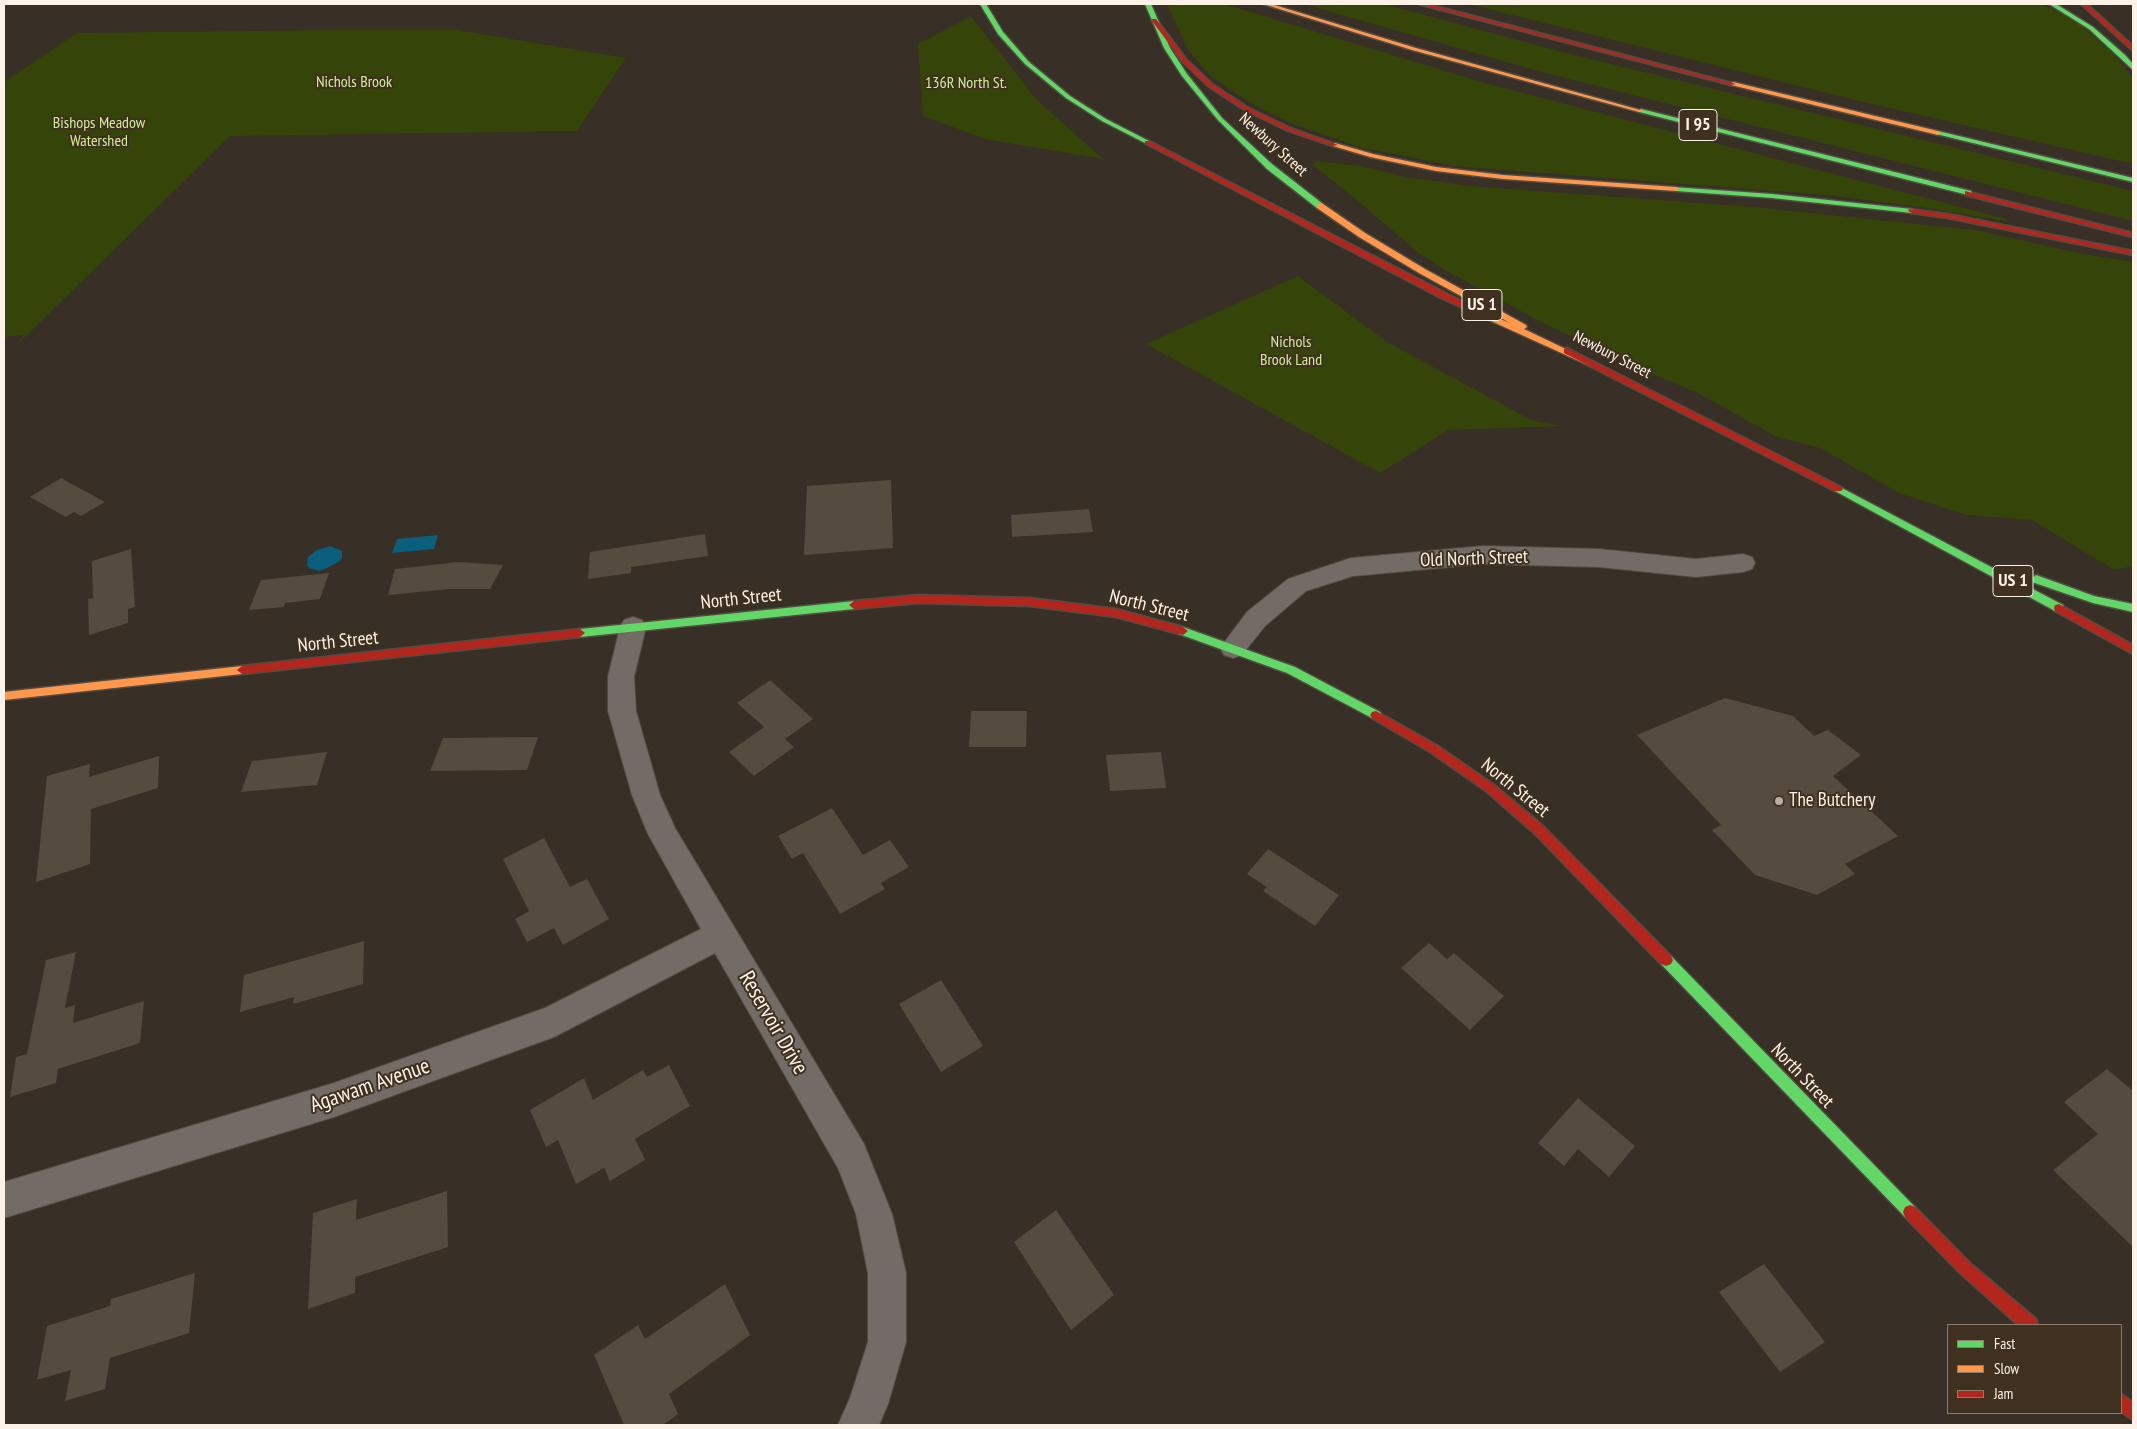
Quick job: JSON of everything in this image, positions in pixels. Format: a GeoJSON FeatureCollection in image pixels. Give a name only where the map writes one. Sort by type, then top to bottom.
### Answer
{"type":"FeatureCollection","features":[{"type":"Feature","properties":{"kind":"main road"},"geometry":{"type":"LineString","coordinates":[[983,4],[1000,33],[1027,63],[1068,97],[1104,120],[1442,295],[1593,364]]}},
{"type":"Feature","properties":{"kind":"main road","name":"Newbury Street"},"geometry":{"type":"LineString","coordinates":[[1148,4],[1175,61],[1207,104],[1236,135],[1292,184],[1337,218],[1400,258],[1511,321],[1890,515],[2032,592],[2133,650]]}},
{"type":"Feature","properties":{"kind":"main road","name":"I 95"},"geometry":{"type":"LineString","coordinates":[[1266,4],[1414,49],[1589,97],[2133,235]]}},
{"type":"Feature","properties":{"kind":"main road"},"geometry":{"type":"LineString","coordinates":[[1421,4],[1630,59],[2133,180]]}},
{"type":"Feature","properties":{"kind":"main road"},"geometry":{"type":"LineString","coordinates":[[2052,4],[2091,28],[2124,56],[2133,68]]}},
{"type":"Feature","properties":{"kind":"main road"},"geometry":{"type":"LineString","coordinates":[[2084,4],[2133,49]]}},
{"type":"Feature","properties":{"kind":"main road"},"geometry":{"type":"LineString","coordinates":[[1154,20],[1174,48],[1196,72],[1238,104],[1266,119],[1306,136],[1372,156],[1436,169],[1503,178],[1772,196],[1887,207],[1948,216],[2133,253]]}},
{"type":"Feature","properties":{"kind":"main road"},"geometry":{"type":"LineString","coordinates":[[1890,515],[2005,566]]}},
{"type":"Feature","properties":{"kind":"main road"},"geometry":{"type":"LineString","coordinates":[[2022,573],[2093,599],[2133,608]]}},
{"type":"Feature","properties":{"kind":"main road","name":"North Street"},"geometry":{"type":"LineString","coordinates":[[4,696],[918,599],[1030,602],[1116,614],[1176,628],[1291,670],[1350,700],[1434,749],[1490,788],[1538,829],[1966,1269],[2029,1324]]}},
{"type":"Feature","properties":{"kind":"main road"},"geometry":{"type":"LineString","coordinates":[[2122,1403],[2133,1412]]}},
{"type":"Feature","properties":{"kind":"street","name":"Old North Street"},"geometry":{"type":"LineString","coordinates":[[1233,648],[1256,619],[1297,585],[1352,567],[1483,555],[1599,558],[1696,568],[1743,563]]}},
{"type":"Feature","properties":{"kind":"street","name":"Reservoir Drive"},"geometry":{"type":"LineString","coordinates":[[633,628],[621,677],[622,711],[646,795],[663,834],[851,1157],[874,1214],[887,1273],[887,1342],[868,1404],[858,1425]]}},
{"type":"Feature","properties":{"kind":"street","name":"Agawam Avenue"},"geometry":{"type":"LineString","coordinates":[[4,1200],[334,1100],[554,1021],[722,934]]}},
{"type":"Feature","properties":{"kind":"green space"},"geometry":{"type":"Polygon","coordinates":[[[1167,4],[1224,4],[1485,83],[2010,220],[2004,221],[1927,208],[1826,195],[1453,166],[1359,147],[1288,122],[1230,90],[1209,74],[1188,50],[1167,4]]]}},
{"type":"Feature","properties":{"kind":"green space"},"geometry":{"type":"Polygon","coordinates":[[[1303,4],[1384,4],[1566,53],[2133,191],[2133,221],[1549,74],[1303,4]]]}},
{"type":"Feature","properties":{"kind":"green space"},"geometry":{"type":"Polygon","coordinates":[[[1468,4],[2043,4],[2079,24],[2111,51],[2133,78],[2133,164],[1859,101],[1468,4]]]}},
{"type":"Feature","properties":{"kind":"green space","name":"136R North St."},"geometry":{"type":"Polygon","coordinates":[[[971,16],[1036,99],[1103,159],[985,139],[923,116],[918,44],[971,16]]]}},
{"type":"Feature","properties":{"kind":"green space","name":"Bishops Meadow Watershed"},"geometry":{"type":"Polygon","coordinates":[[[457,30],[626,58],[577,131],[230,136],[15,347],[24,335],[4,337],[4,82],[77,33],[457,30]]]}},
{"type":"Feature","properties":{"kind":"green space"},"geometry":{"type":"Polygon","coordinates":[[[1315,161],[1361,166],[1406,177],[1470,186],[1753,207],[1975,230],[2079,253],[2133,262],[2133,566],[2114,570],[2032,520],[1966,515],[1899,493],[1820,448],[1777,437],[1696,392],[1659,377],[1541,322],[1443,269],[1420,254],[1313,165],[1315,161]]]}},
{"type":"Feature","properties":{"kind":"green space","name":"Nichols Brook Land"},"geometry":{"type":"Polygon","coordinates":[[[1298,276],[1387,342],[1533,421],[1564,426],[1448,430],[1380,473],[1146,344],[1298,276]]]}},
{"type":"Feature","properties":{"kind":"water"},"geometry":{"type":"Polygon","coordinates":[[[438,535],[434,549],[392,553],[397,539],[438,535]]]}},
{"type":"Feature","properties":{"kind":"water"},"geometry":{"type":"Polygon","coordinates":[[[330,546],[342,551],[340,561],[319,571],[309,568],[307,565],[308,557],[317,550],[330,546]]]}},
{"type":"Feature","properties":{"kind":"building"},"geometry":{"type":"Polygon","coordinates":[[[61,478],[105,502],[81,516],[74,512],[66,517],[30,497],[61,478]]]}},
{"type":"Feature","properties":{"kind":"building"},"geometry":{"type":"Polygon","coordinates":[[[891,480],[893,548],[804,555],[807,486],[891,480]]]}},
{"type":"Feature","properties":{"kind":"building"},"geometry":{"type":"Polygon","coordinates":[[[1089,509],[1093,532],[1012,537],[1011,515],[1089,509]]]}},
{"type":"Feature","properties":{"kind":"building"},"geometry":{"type":"Polygon","coordinates":[[[705,534],[708,556],[631,567],[631,573],[588,579],[590,552],[705,534]]]}},
{"type":"Feature","properties":{"kind":"building"},"geometry":{"type":"Polygon","coordinates":[[[131,549],[135,607],[128,609],[128,623],[89,635],[88,599],[93,598],[92,561],[131,549]]]}},
{"type":"Feature","properties":{"kind":"building"},"geometry":{"type":"Polygon","coordinates":[[[458,562],[503,565],[490,589],[450,589],[388,595],[395,569],[458,562]]]}},
{"type":"Feature","properties":{"kind":"building"},"geometry":{"type":"Polygon","coordinates":[[[329,573],[320,599],[285,603],[284,607],[249,610],[261,580],[329,573]]]}},
{"type":"Feature","properties":{"kind":"building"},"geometry":{"type":"Polygon","coordinates":[[[770,680],[813,719],[785,739],[794,747],[754,776],[729,752],[764,727],[737,703],[770,680]]]}},
{"type":"Feature","properties":{"kind":"building","name":"The Butchery"},"geometry":{"type":"Polygon","coordinates":[[[1725,698],[1793,716],[1814,736],[1828,730],[1861,755],[1833,776],[1898,836],[1845,864],[1855,874],[1817,895],[1755,875],[1712,830],[1721,825],[1637,735],[1725,698]]]}},
{"type":"Feature","properties":{"kind":"building"},"geometry":{"type":"Polygon","coordinates":[[[971,711],[1027,711],[1026,747],[969,747],[971,711]]]}},
{"type":"Feature","properties":{"kind":"building"},"geometry":{"type":"Polygon","coordinates":[[[538,737],[527,770],[430,771],[443,738],[538,737]]]}},
{"type":"Feature","properties":{"kind":"building"},"geometry":{"type":"Polygon","coordinates":[[[327,752],[317,785],[241,792],[252,761],[327,752]]]}},
{"type":"Feature","properties":{"kind":"building"},"geometry":{"type":"Polygon","coordinates":[[[1161,752],[1166,788],[1110,791],[1106,755],[1161,752]]]}},
{"type":"Feature","properties":{"kind":"building"},"geometry":{"type":"Polygon","coordinates":[[[159,756],[158,788],[91,809],[90,864],[36,882],[47,776],[90,764],[89,777],[159,756]]]}},
{"type":"Feature","properties":{"kind":"building"},"geometry":{"type":"Polygon","coordinates":[[[832,808],[863,855],[890,840],[909,867],[881,883],[885,889],[840,914],[803,853],[792,859],[778,836],[832,808]]]}},
{"type":"Feature","properties":{"kind":"building"},"geometry":{"type":"Polygon","coordinates":[[[544,838],[570,887],[587,879],[609,919],[563,945],[554,928],[527,942],[515,919],[529,911],[503,859],[544,838]]]}},
{"type":"Feature","properties":{"kind":"building"},"geometry":{"type":"Polygon","coordinates":[[[1268,849],[1339,895],[1315,926],[1263,891],[1267,887],[1247,874],[1268,849]]]}},
{"type":"Feature","properties":{"kind":"building"},"geometry":{"type":"Polygon","coordinates":[[[364,941],[363,984],[293,1004],[294,997],[240,1012],[244,975],[364,941]]]}},
{"type":"Feature","properties":{"kind":"building"},"geometry":{"type":"Polygon","coordinates":[[[1429,943],[1447,959],[1454,953],[1504,996],[1470,1030],[1401,968],[1429,943]]]}},
{"type":"Feature","properties":{"kind":"building"},"geometry":{"type":"Polygon","coordinates":[[[76,952],[65,1008],[75,1005],[73,1023],[144,1001],[140,1043],[58,1069],[56,1083],[10,1097],[16,1057],[27,1054],[46,960],[76,952]]]}},
{"type":"Feature","properties":{"kind":"building"},"geometry":{"type":"Polygon","coordinates":[[[941,980],[983,1046],[941,1072],[899,1004],[941,980]]]}},
{"type":"Feature","properties":{"kind":"building"},"geometry":{"type":"Polygon","coordinates":[[[669,1065],[690,1106],[635,1139],[645,1160],[610,1181],[604,1168],[576,1184],[558,1140],[546,1147],[530,1110],[584,1078],[593,1100],[643,1070],[647,1077],[669,1065]]]}},
{"type":"Feature","properties":{"kind":"building"},"geometry":{"type":"Polygon","coordinates":[[[2107,1069],[2133,1091],[2133,1247],[2053,1170],[2098,1134],[2064,1102],[2107,1069]]]}},
{"type":"Feature","properties":{"kind":"building"},"geometry":{"type":"Polygon","coordinates":[[[1578,1098],[1635,1146],[1609,1177],[1578,1149],[1564,1166],[1538,1143],[1578,1098]]]}},
{"type":"Feature","properties":{"kind":"building"},"geometry":{"type":"Polygon","coordinates":[[[447,1191],[448,1247],[355,1277],[355,1293],[308,1309],[313,1213],[357,1199],[356,1220],[447,1191]]]}},
{"type":"Feature","properties":{"kind":"building"},"geometry":{"type":"Polygon","coordinates":[[[1056,1210],[1114,1295],[1071,1330],[1014,1242],[1056,1210]]]}},
{"type":"Feature","properties":{"kind":"building"},"geometry":{"type":"Polygon","coordinates":[[[1764,1264],[1825,1342],[1780,1372],[1719,1292],[1764,1264]]]}},
{"type":"Feature","properties":{"kind":"building"},"geometry":{"type":"Polygon","coordinates":[[[195,1273],[189,1333],[110,1358],[105,1389],[65,1401],[71,1370],[37,1380],[47,1326],[110,1306],[111,1299],[195,1273]]]}},
{"type":"Feature","properties":{"kind":"building"},"geometry":{"type":"Polygon","coordinates":[[[725,1284],[750,1335],[669,1394],[678,1414],[663,1425],[624,1425],[594,1355],[638,1325],[645,1339],[725,1284]]]}},
{"type":"Feature","properties":{"kind":"traffic: fast"},"geometry":{"type":"LineString","coordinates":[[983,4],[1000,33],[1027,63],[1068,97],[1104,120],[1147,142]]}},
{"type":"Feature","properties":{"kind":"traffic: fast"},"geometry":{"type":"LineString","coordinates":[[1148,4],[1167,48],[1184,75],[1220,119],[1270,167],[1320,206]]}},
{"type":"Feature","properties":{"kind":"traffic: fast"},"geometry":{"type":"LineString","coordinates":[[2052,4],[2091,28],[2123,56],[2133,68]]}},
{"type":"Feature","properties":{"kind":"traffic: fast"},"geometry":{"type":"LineString","coordinates":[[1641,111],[1968,193]]}},
{"type":"Feature","properties":{"kind":"traffic: fast"},"geometry":{"type":"LineString","coordinates":[[1938,133],[2133,180]]}},
{"type":"Feature","properties":{"kind":"traffic: fast"},"geometry":{"type":"LineString","coordinates":[[1676,189],[1772,196],[1912,211]]}},
{"type":"Feature","properties":{"kind":"traffic: fast"},"geometry":{"type":"LineString","coordinates":[[1838,489],[2059,608]]}},
{"type":"Feature","properties":{"kind":"traffic: fast"},"geometry":{"type":"LineString","coordinates":[[2036,579],[2093,599],[2133,608]]}},
{"type":"Feature","properties":{"kind":"traffic: fast"},"geometry":{"type":"LineString","coordinates":[[580,633],[854,605]]}},
{"type":"Feature","properties":{"kind":"traffic: fast"},"geometry":{"type":"LineString","coordinates":[[1183,631],[1291,670],[1376,715]]}},
{"type":"Feature","properties":{"kind":"traffic: fast"},"geometry":{"type":"LineString","coordinates":[[1666,960],[1910,1212]]}},
{"type":"Feature","properties":{"kind":"traffic: slow"},"geometry":{"type":"LineString","coordinates":[[1266,4],[1414,49],[1641,111]]}},
{"type":"Feature","properties":{"kind":"traffic: slow"},"geometry":{"type":"LineString","coordinates":[[1733,84],[1938,133]]}},
{"type":"Feature","properties":{"kind":"traffic: slow"},"geometry":{"type":"LineString","coordinates":[[1335,145],[1372,156],[1436,169],[1503,177],[1676,189]]}},
{"type":"Feature","properties":{"kind":"traffic: slow"},"geometry":{"type":"LineString","coordinates":[[1320,206],[1362,235],[1422,271],[1523,327]]}},
{"type":"Feature","properties":{"kind":"traffic: slow"},"geometry":{"type":"LineString","coordinates":[[1483,314],[1593,364]]}},
{"type":"Feature","properties":{"kind":"traffic: slow"},"geometry":{"type":"LineString","coordinates":[[4,696],[242,670]]}},
{"type":"Feature","properties":{"kind":"traffic: jam"},"geometry":{"type":"LineString","coordinates":[[1421,4],[1733,84]]}},
{"type":"Feature","properties":{"kind":"traffic: jam"},"geometry":{"type":"LineString","coordinates":[[2084,4],[2133,49]]}},
{"type":"Feature","properties":{"kind":"traffic: jam"},"geometry":{"type":"LineString","coordinates":[[1154,20],[1184,60],[1210,85],[1245,108],[1288,129],[1335,145]]}},
{"type":"Feature","properties":{"kind":"traffic: jam"},"geometry":{"type":"LineString","coordinates":[[1147,142],[1442,295],[1483,314]]}},
{"type":"Feature","properties":{"kind":"traffic: jam"},"geometry":{"type":"LineString","coordinates":[[1968,193],[2133,235]]}},
{"type":"Feature","properties":{"kind":"traffic: jam"},"geometry":{"type":"LineString","coordinates":[[1912,211],[1948,216],[2133,253]]}},
{"type":"Feature","properties":{"kind":"traffic: jam"},"geometry":{"type":"LineString","coordinates":[[1567,351],[1838,489]]}},
{"type":"Feature","properties":{"kind":"traffic: jam"},"geometry":{"type":"LineString","coordinates":[[854,605],[918,599],[1030,602],[1116,613],[1183,631]]}},
{"type":"Feature","properties":{"kind":"traffic: jam"},"geometry":{"type":"LineString","coordinates":[[2059,608],[2133,650]]}},
{"type":"Feature","properties":{"kind":"traffic: jam"},"geometry":{"type":"LineString","coordinates":[[242,670],[580,633]]}},
{"type":"Feature","properties":{"kind":"traffic: jam"},"geometry":{"type":"LineString","coordinates":[[1376,715],[1434,749],[1490,788],[1538,829],[1666,960]]}},
{"type":"Feature","properties":{"kind":"traffic: jam"},"geometry":{"type":"LineString","coordinates":[[1910,1212],[1966,1269],[2029,1324]]}},
{"type":"Feature","properties":{"kind":"traffic: jam"},"geometry":{"type":"LineString","coordinates":[[2122,1403],[2133,1412]]}},
{"type":"Feature","properties":{"kind":"place","name":"The Butchery"},"geometry":{"type":"Point","coordinates":[1779,801]}},
{"type":"Feature","properties":{"kind":"park label","name":"Nichols Brook"},"geometry":{"type":"Point","coordinates":[354,82]}}]}
